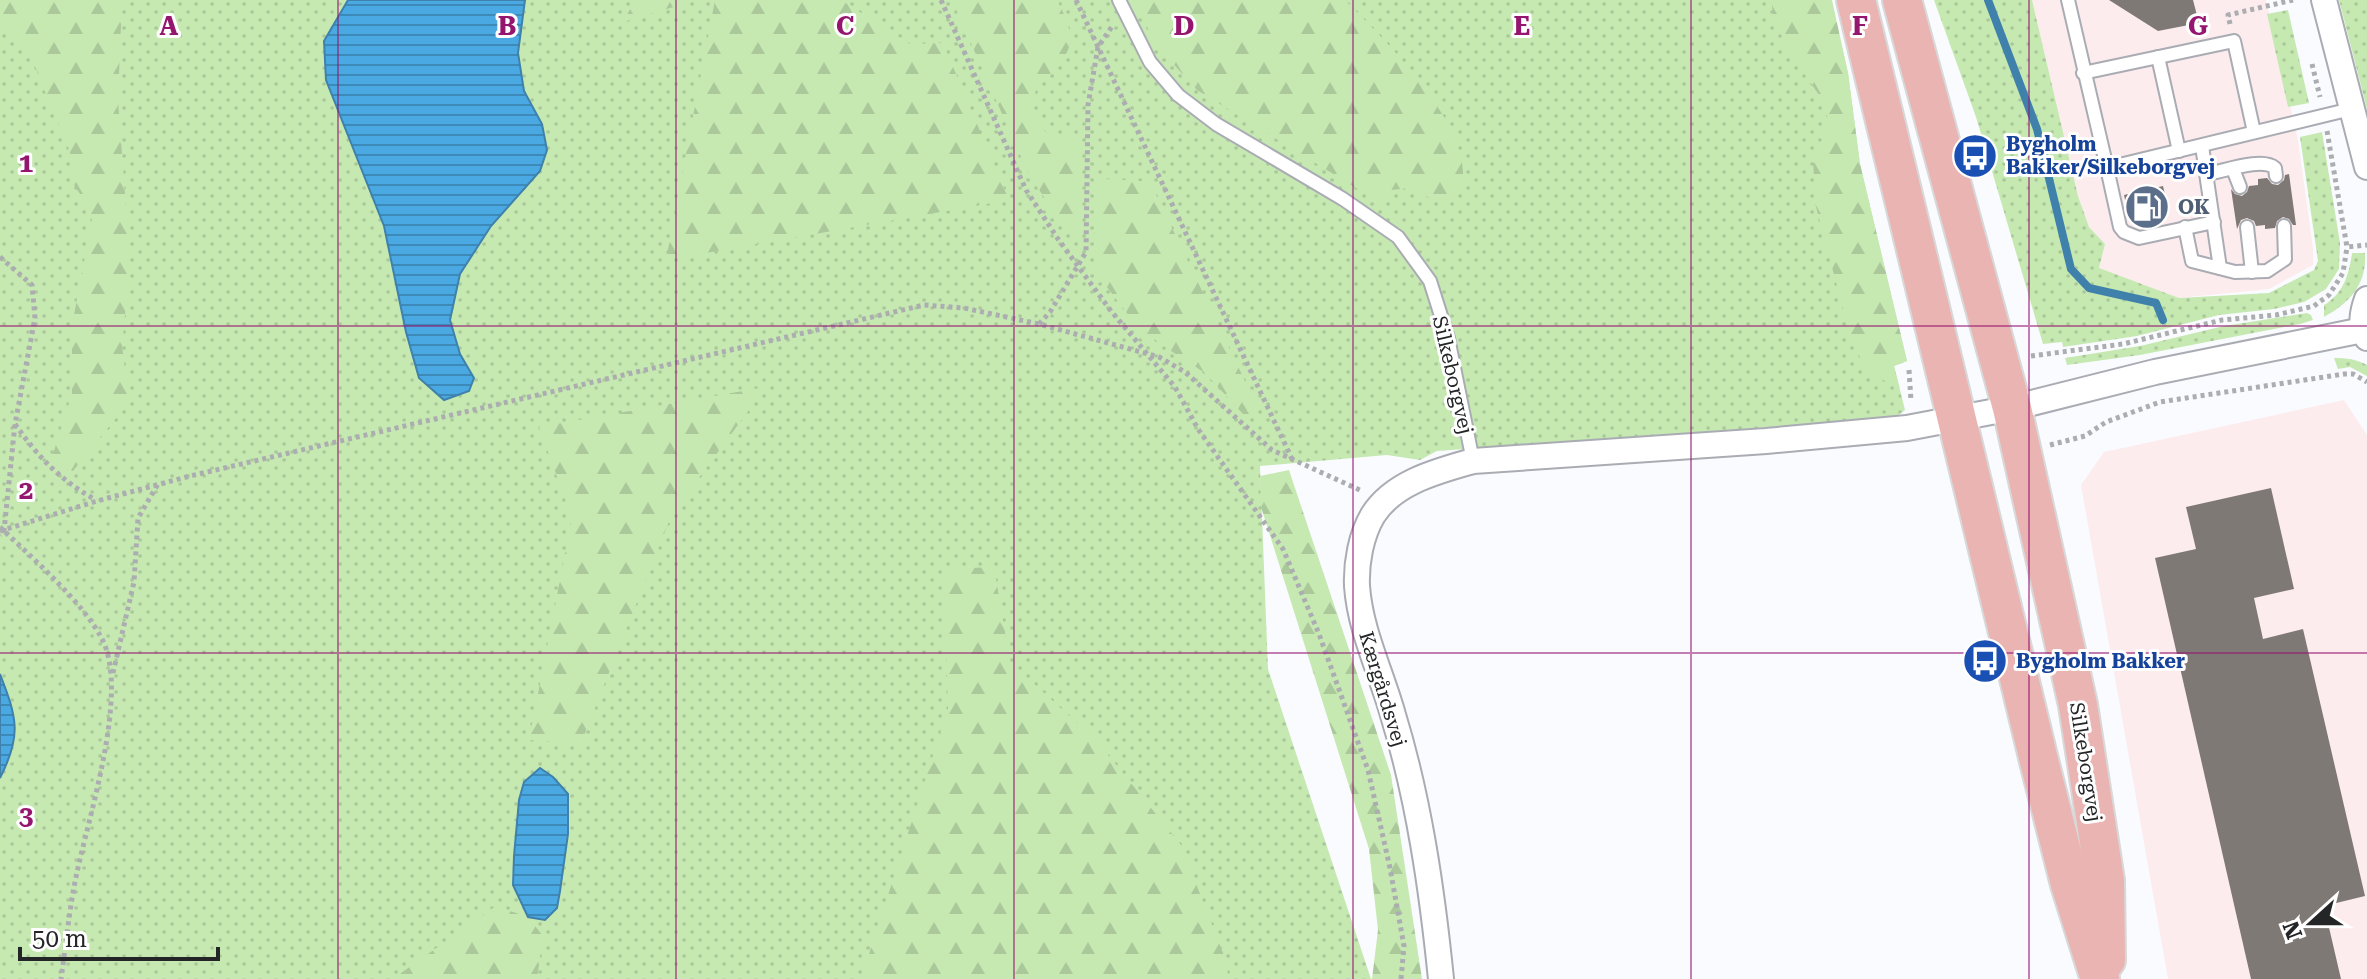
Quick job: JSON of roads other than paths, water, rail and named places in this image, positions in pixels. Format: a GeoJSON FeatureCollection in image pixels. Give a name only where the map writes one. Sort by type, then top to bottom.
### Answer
{"type":"FeatureCollection","features":[{"type":"Feature","properties":{"kind":"main road","name":"Silkeborgvej"},"geometry":{"type":"LineString","coordinates":[[1856,0],[2066,868],[2100,979]]}},
{"type":"Feature","properties":{"kind":"main road","name":"Silkeborgvej"},"geometry":{"type":"LineString","coordinates":[[1902,0],[2012,408],[2078,705],[2105,881],[2106,979]]}},
{"type":"Feature","properties":{"kind":"street"},"geometry":{"type":"LineString","coordinates":[[2324,0],[2367,167]]}},
{"type":"Feature","properties":{"kind":"street"},"geometry":{"type":"LineString","coordinates":[[2012,408],[2155,372],[2365,334],[2362,313],[2367,299]]}},
{"type":"Feature","properties":{"kind":"street","name":"Silkeborgvej"},"geometry":{"type":"LineString","coordinates":[[1473,461],[1907,428],[2012,408]]}},
{"type":"Feature","properties":{"kind":"street","name":"Kærgårdsvej"},"geometry":{"type":"LineString","coordinates":[[1441,979],[1436,923],[1418,818],[1394,716],[1363,623],[1357,585],[1360,550],[1374,514],[1386,501],[1398,489],[1473,461]]}},
{"type":"Feature","properties":{"kind":"lane","name":"Silkeborgvej"},"geometry":{"type":"LineString","coordinates":[[1119,0],[1150,62],[1178,95],[1216,124],[1343,199],[1398,237],[1430,281],[1448,338],[1473,461]]}},
{"type":"Feature","properties":{"kind":"lane"},"geometry":{"type":"LineString","coordinates":[[2068,0],[2120,227],[2139,238],[2214,222]]}},
{"type":"Feature","properties":{"kind":"lane"},"geometry":{"type":"LineString","coordinates":[[2083,73],[2234,41],[2254,132]]}},
{"type":"Feature","properties":{"kind":"lane"},"geometry":{"type":"LineString","coordinates":[[2158,57],[2179,151]]}},
{"type":"Feature","properties":{"kind":"lane"},"geometry":{"type":"LineString","coordinates":[[2107,168],[2351,109]]}},
{"type":"Feature","properties":{"kind":"lane"},"geometry":{"type":"LineString","coordinates":[[2202,146],[2220,268]]}},
{"type":"Feature","properties":{"kind":"lane"},"geometry":{"type":"LineString","coordinates":[[2207,174],[2269,163],[2275,168],[2276,176]]}},
{"type":"Feature","properties":{"kind":"lane"},"geometry":{"type":"LineString","coordinates":[[2233,169],[2240,187]]}},
{"type":"Feature","properties":{"kind":"lane"},"geometry":{"type":"LineString","coordinates":[[2185,227],[2192,261],[2235,272],[2252,272],[2267,271],[2285,259],[2284,226]]}},
{"type":"Feature","properties":{"kind":"lane"},"geometry":{"type":"LineString","coordinates":[[2247,227],[2252,272]]}},
{"type":"Feature","properties":{"kind":"water"},"geometry":{"type":"Polygon","coordinates":[[[348,0],[525,0],[518,53],[524,91],[542,124],[547,150],[540,171],[491,226],[460,274],[450,320],[460,354],[474,378],[469,391],[444,400],[419,378],[384,226],[326,80],[324,41],[348,0]]]}},
{"type":"Feature","properties":{"kind":"water"},"geometry":{"type":"Polygon","coordinates":[[[0,674],[15,726],[12,750],[0,778],[0,674]]]}},
{"type":"Feature","properties":{"kind":"water"},"geometry":{"type":"Polygon","coordinates":[[[540,768],[568,794],[568,834],[557,908],[545,920],[528,917],[513,885],[519,800],[524,782],[540,768]]]}},
{"type":"Feature","properties":{"kind":"waterway"},"geometry":{"type":"LineString","coordinates":[[1988,0],[2037,129],[2071,269],[2089,288],[2156,303],[2163,320]]}},
{"type":"Feature","properties":{"kind":"place","name":"Bygholm Bakker/Silkeborgvej"},"geometry":{"type":"Point","coordinates":[1975,156]}},
{"type":"Feature","properties":{"kind":"place","name":"OK"},"geometry":{"type":"Point","coordinates":[2147,207]}},
{"type":"Feature","properties":{"kind":"place","name":"Bygholm Bakker"},"geometry":{"type":"Point","coordinates":[1985,661]}}]}
